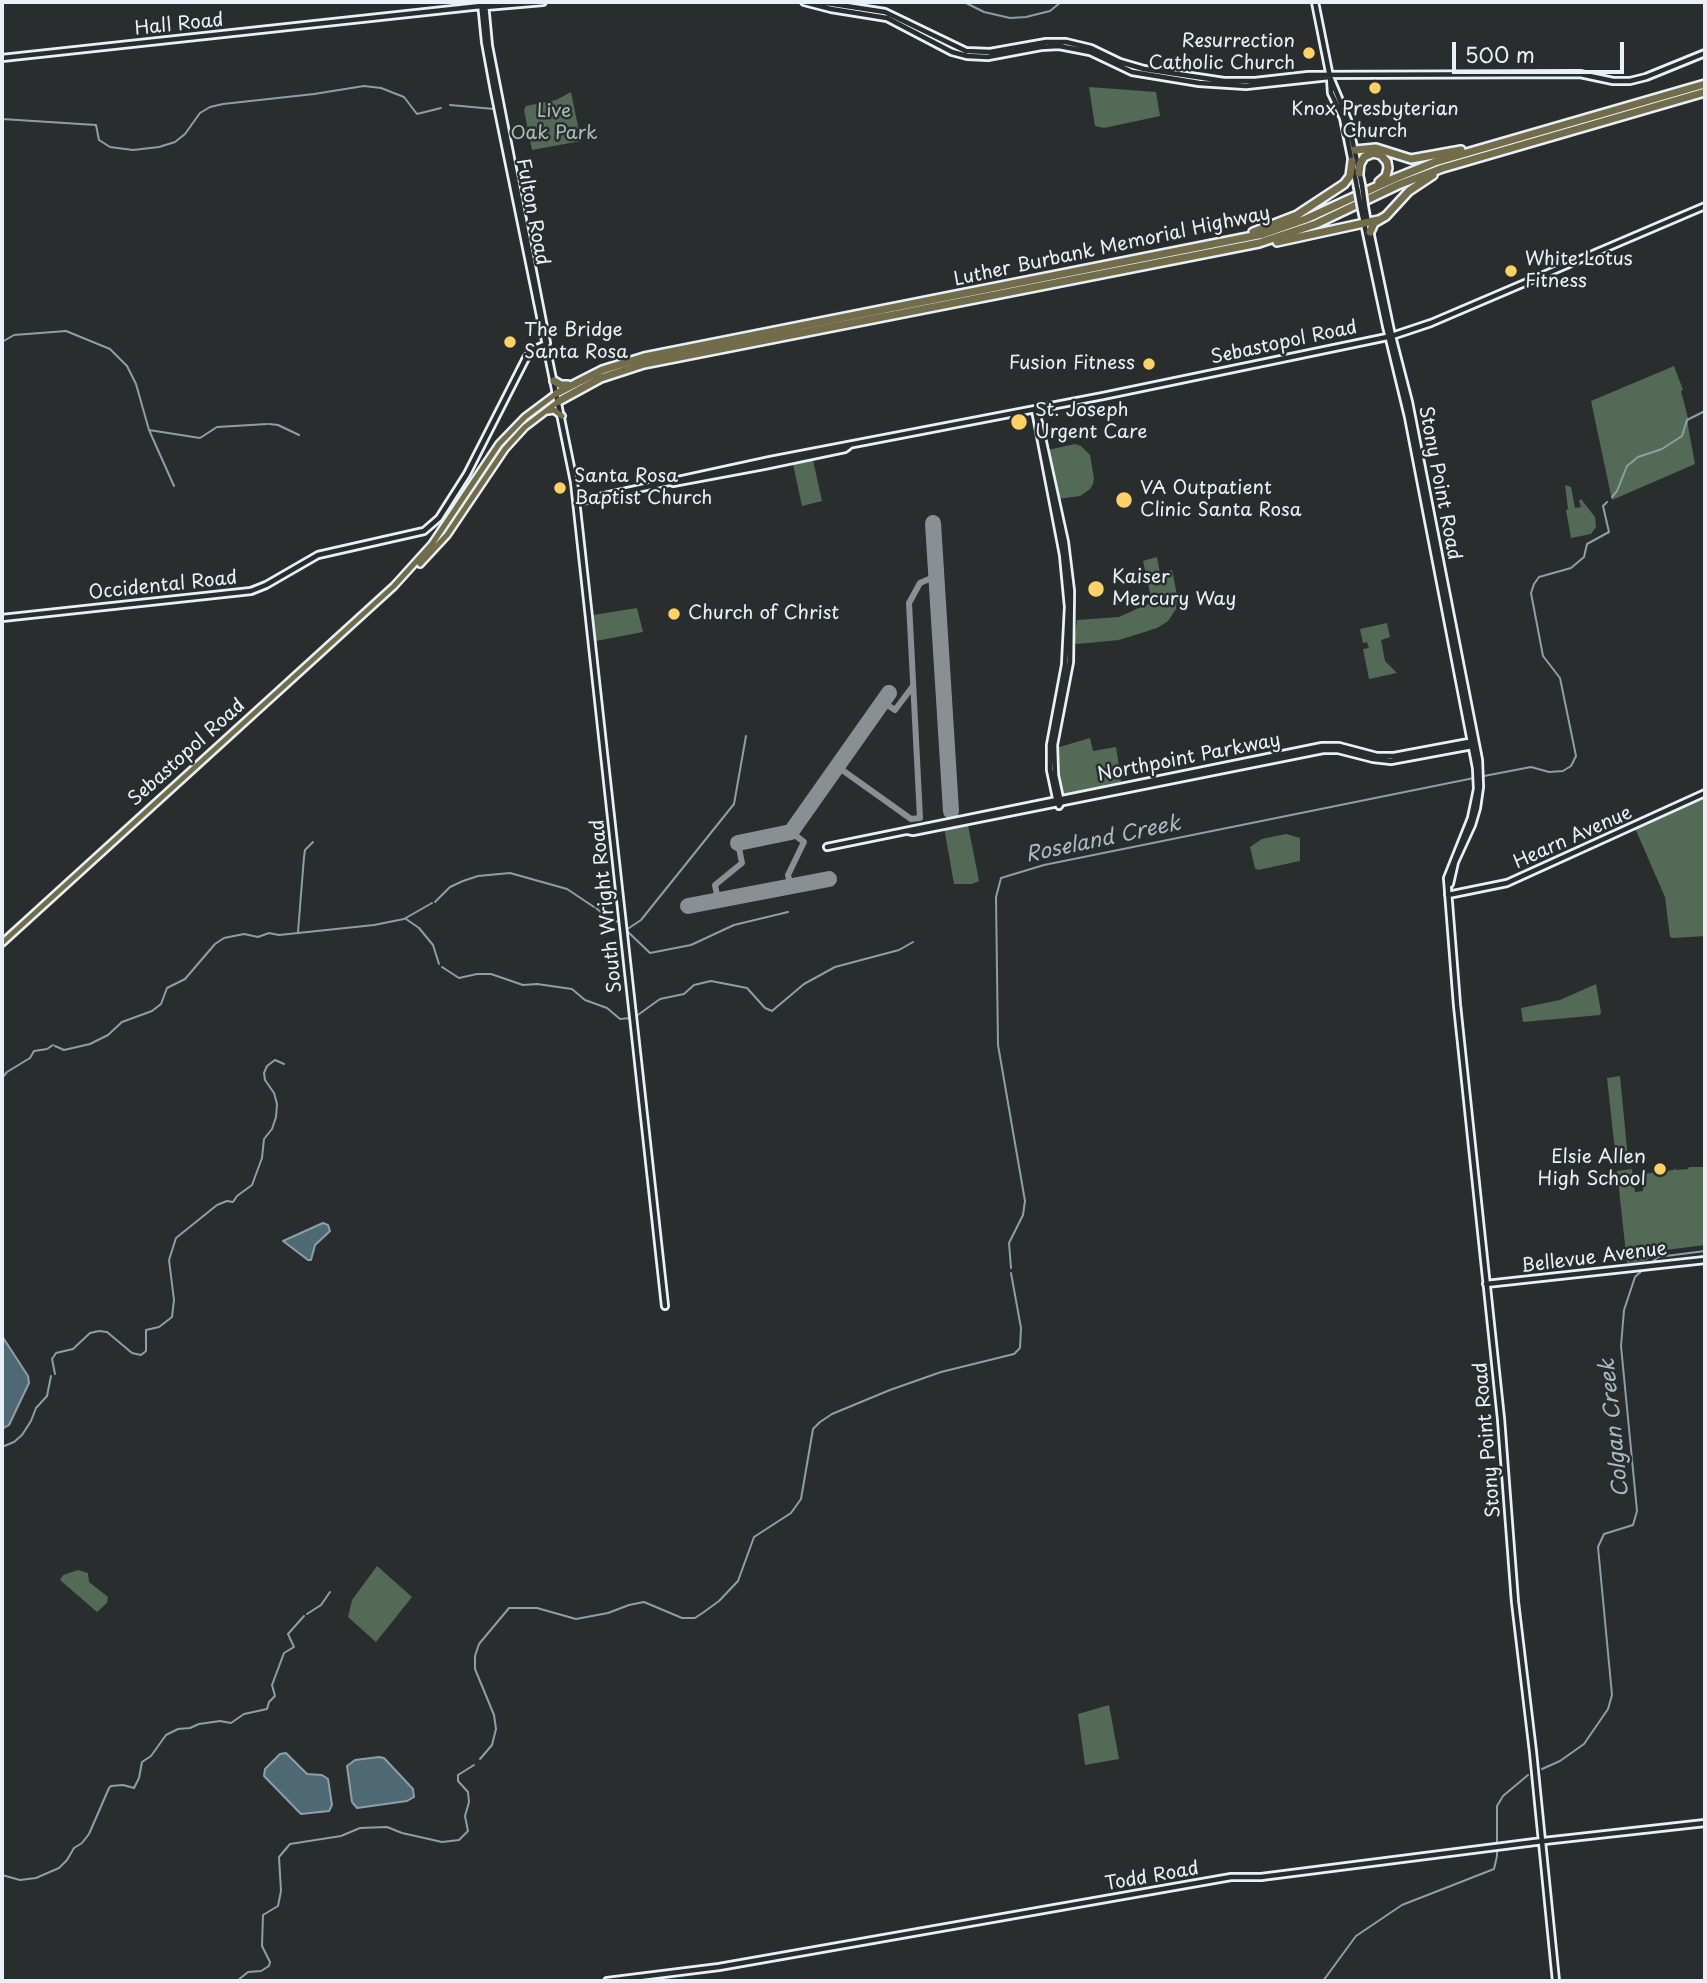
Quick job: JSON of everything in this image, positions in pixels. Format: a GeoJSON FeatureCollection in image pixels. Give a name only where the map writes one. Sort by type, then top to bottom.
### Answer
{"type":"FeatureCollection","features":[{"type":"Feature","properties":{"kind":"highway"},"geometry":{"type":"LineString","coordinates":[[1694,91],[1705,83]]}},
{"type":"Feature","properties":{"kind":"highway"},"geometry":{"type":"LineString","coordinates":[[1694,91],[1705,92]]}},
{"type":"Feature","properties":{"kind":"highway","name":"Luther Burbank Memorial Highway"},"geometry":{"type":"LineString","coordinates":[[558,397],[575,382],[608,367],[651,355],[1263,234],[1299,222],[1413,170],[1493,145],[1694,91]]}},
{"type":"Feature","properties":{"kind":"highway","name":"Luther Burbank Memorial Highway"},"geometry":{"type":"LineString","coordinates":[[558,397],[601,378],[651,362],[1245,246],[1309,227],[1428,173],[1694,91]]}},
{"type":"Feature","properties":{"kind":"highway"},"geometry":{"type":"LineString","coordinates":[[1354,150],[1376,148],[1410,159],[1493,145]]}},
{"type":"Feature","properties":{"kind":"highway"},"geometry":{"type":"LineString","coordinates":[[1245,246],[1310,236],[1380,219],[1425,179],[1501,150]]}},
{"type":"Feature","properties":{"kind":"highway"},"geometry":{"type":"LineString","coordinates":[[1342,203],[1385,178],[1387,162],[1378,154],[1368,154],[1360,162],[1359,173]]}},
{"type":"Feature","properties":{"kind":"highway"},"geometry":{"type":"LineString","coordinates":[[1156,256],[1246,235],[1290,218],[1345,183],[1350,176],[1352,161]]}},
{"type":"Feature","properties":{"kind":"highway"},"geometry":{"type":"LineString","coordinates":[[1370,232],[1373,224],[1392,209]]}},
{"type":"Feature","properties":{"kind":"highway"},"geometry":{"type":"LineString","coordinates":[[554,381],[562,385],[575,382]]}},
{"type":"Feature","properties":{"kind":"main road"},"geometry":{"type":"LineString","coordinates":[[483,4],[496,2]]}},
{"type":"Feature","properties":{"kind":"main road"},"geometry":{"type":"LineString","coordinates":[[483,4],[543,2]]}},
{"type":"Feature","properties":{"kind":"main road"},"geometry":{"type":"LineString","coordinates":[[804,2],[887,18],[952,52],[967,56],[988,57],[1059,46],[1090,52],[1127,71],[1199,83],[1246,86],[1330,77],[1584,74],[1613,81],[1630,81],[1705,53]]}},
{"type":"Feature","properties":{"kind":"main road"},"geometry":{"type":"LineString","coordinates":[[820,2],[885,12],[955,48],[972,52],[990,52],[1057,41],[1091,47],[1120,62],[1143,69],[1198,77],[1238,81],[1308,75],[1330,77]]}},
{"type":"Feature","properties":{"kind":"main road","name":"Stony Point Road"},"geometry":{"type":"LineString","coordinates":[[1315,2],[1332,93],[1343,118],[1390,337],[1412,415],[1480,779],[1478,808],[1455,862],[1448,895],[1457,1005],[1501,1419],[1515,1602],[1556,1981]]}},
{"type":"Feature","properties":{"kind":"main road","name":"Hall Road"},"geometry":{"type":"LineString","coordinates":[[2,58],[483,4]]}},
{"type":"Feature","properties":{"kind":"main road","name":"Fulton Road"},"geometry":{"type":"LineString","coordinates":[[483,4],[562,416]]}},
{"type":"Feature","properties":{"kind":"main road","name":"Stony Point Road"},"geometry":{"type":"LineString","coordinates":[[1330,77],[1348,120],[1359,173],[1359,186]]}},
{"type":"Feature","properties":{"kind":"main road","name":"Sebastopol Road"},"geometry":{"type":"LineString","coordinates":[[577,502],[770,460],[1390,337],[1431,323],[1705,206]]}},
{"type":"Feature","properties":{"kind":"main road","name":"Stony Point Road"},"geometry":{"type":"LineString","coordinates":[[1366,223],[1474,743]]}},
{"type":"Feature","properties":{"kind":"main road","name":"Occidental Road"},"geometry":{"type":"LineString","coordinates":[[2,618],[251,591],[267,585],[321,554],[424,531],[437,520],[464,479],[526,358],[535,349],[547,344]]}},
{"type":"Feature","properties":{"kind":"main road"},"geometry":{"type":"LineString","coordinates":[[1395,367],[1399,369],[1402,377]]}},
{"type":"Feature","properties":{"kind":"main road","name":"Sebastopol Road"},"geometry":{"type":"LineString","coordinates":[[2,943],[422,561],[443,540],[496,461],[526,427],[558,397]]}},
{"type":"Feature","properties":{"kind":"main road","name":"Sebastopol Road"},"geometry":{"type":"LineString","coordinates":[[394,586],[429,549],[499,444],[525,417],[558,397]]}},
{"type":"Feature","properties":{"kind":"main road"},"geometry":{"type":"LineString","coordinates":[[1035,409],[1038,412],[1065,542],[1071,592],[1070,662],[1054,748],[1058,800]]}},
{"type":"Feature","properties":{"kind":"main road"},"geometry":{"type":"LineString","coordinates":[[526,427],[551,410],[562,416]]}},
{"type":"Feature","properties":{"kind":"main road","name":"South Wright Road"},"geometry":{"type":"LineString","coordinates":[[562,416],[577,502],[665,1306]]}},
{"type":"Feature","properties":{"kind":"main road","name":"Northpoint Parkway"},"geometry":{"type":"LineString","coordinates":[[827,847],[1319,750],[1338,750],[1391,761],[1474,743]]}},
{"type":"Feature","properties":{"kind":"main road","name":"Hearn Avenue"},"geometry":{"type":"LineString","coordinates":[[1448,895],[1507,883],[1705,793]]}},
{"type":"Feature","properties":{"kind":"main road","name":"Bellevue Avenue"},"geometry":{"type":"LineString","coordinates":[[1486,1284],[1705,1260]]}},
{"type":"Feature","properties":{"kind":"main road","name":"Todd Road"},"geometry":{"type":"LineString","coordinates":[[607,1981],[719,1967],[1231,1877],[1261,1877],[1705,1823]]}},
{"type":"Feature","properties":{"kind":"green space"},"geometry":{"type":"Polygon","coordinates":[[[1089,87],[1156,92],[1160,116],[1104,128],[1095,126],[1089,87]]]}},
{"type":"Feature","properties":{"kind":"green space","name":"Live Oak Park"},"geometry":{"type":"Polygon","coordinates":[[[571,92],[581,141],[532,150],[524,110],[526,106],[556,100],[571,92]]]}},
{"type":"Feature","properties":{"kind":"green space"},"geometry":{"type":"Polygon","coordinates":[[[1674,366],[1683,390],[1681,391],[1695,464],[1612,500],[1591,401],[1674,366]]]}},
{"type":"Feature","properties":{"kind":"green space"},"geometry":{"type":"Polygon","coordinates":[[[1075,444],[1090,455],[1093,484],[1080,496],[1058,499],[1048,450],[1075,444]]]}},
{"type":"Feature","properties":{"kind":"green space"},"geometry":{"type":"Polygon","coordinates":[[[813,460],[822,501],[802,506],[793,464],[813,460]]]}},
{"type":"Feature","properties":{"kind":"green space"},"geometry":{"type":"Polygon","coordinates":[[[1565,485],[1571,487],[1575,508],[1581,507],[1581,499],[1595,517],[1596,527],[1591,534],[1571,538],[1565,485]]]}},
{"type":"Feature","properties":{"kind":"green space"},"geometry":{"type":"Polygon","coordinates":[[[1157,557],[1160,573],[1172,570],[1177,595],[1176,609],[1168,621],[1157,628],[1119,640],[1077,644],[1074,642],[1077,620],[1119,617],[1152,602],[1143,561],[1157,557]]]}},
{"type":"Feature","properties":{"kind":"green space"},"geometry":{"type":"Polygon","coordinates":[[[637,608],[643,632],[596,641],[593,615],[637,608]]]}},
{"type":"Feature","properties":{"kind":"green space"},"geometry":{"type":"Polygon","coordinates":[[[1387,623],[1390,637],[1381,640],[1385,661],[1397,673],[1369,679],[1363,649],[1369,648],[1367,642],[1363,643],[1360,629],[1387,623]]]}},
{"type":"Feature","properties":{"kind":"green space"},"geometry":{"type":"Polygon","coordinates":[[[1090,738],[1093,751],[1116,747],[1119,766],[1111,770],[1112,775],[1120,775],[1121,782],[1062,795],[1056,769],[1056,748],[1090,738]]]}},
{"type":"Feature","properties":{"kind":"green space"},"geometry":{"type":"Polygon","coordinates":[[[1705,796],[1705,936],[1673,938],[1670,937],[1665,897],[1635,828],[1705,796]]]}},
{"type":"Feature","properties":{"kind":"green space"},"geometry":{"type":"Polygon","coordinates":[[[965,823],[968,825],[979,881],[972,884],[954,884],[944,827],[965,823]]]}},
{"type":"Feature","properties":{"kind":"green space"},"geometry":{"type":"Polygon","coordinates":[[[1286,834],[1300,838],[1300,861],[1258,870],[1255,868],[1250,847],[1262,839],[1286,834]]]}},
{"type":"Feature","properties":{"kind":"green space"},"geometry":{"type":"Polygon","coordinates":[[[1596,984],[1600,1015],[1523,1022],[1521,1008],[1560,1000],[1596,984]]]}},
{"type":"Feature","properties":{"kind":"green space"},"geometry":{"type":"Polygon","coordinates":[[[1620,1076],[1628,1159],[1616,1160],[1607,1078],[1620,1076]]]}},
{"type":"Feature","properties":{"kind":"green space"},"geometry":{"type":"Polygon","coordinates":[[[1705,1167],[1705,1245],[1666,1250],[1645,1261],[1627,1263],[1617,1171],[1632,1169],[1635,1192],[1643,1191],[1643,1174],[1705,1167]]]}},
{"type":"Feature","properties":{"kind":"green space"},"geometry":{"type":"Polygon","coordinates":[[[377,1566],[412,1597],[376,1642],[348,1617],[352,1600],[377,1566]]]}},
{"type":"Feature","properties":{"kind":"green space"},"geometry":{"type":"Polygon","coordinates":[[[78,1570],[88,1573],[89,1582],[108,1597],[107,1603],[97,1612],[60,1580],[63,1575],[78,1570]]]}},
{"type":"Feature","properties":{"kind":"green space"},"geometry":{"type":"Polygon","coordinates":[[[1109,1705],[1119,1759],[1085,1765],[1078,1714],[1109,1705]]]}},
{"type":"Feature","properties":{"kind":"water"},"geometry":{"type":"Polygon","coordinates":[[[323,1223],[328,1225],[330,1231],[315,1245],[311,1260],[283,1241],[323,1223]]]}},
{"type":"Feature","properties":{"kind":"water"},"geometry":{"type":"Polygon","coordinates":[[[2,1336],[28,1376],[29,1383],[9,1425],[2,1429],[2,1336]]]}},
{"type":"Feature","properties":{"kind":"water"},"geometry":{"type":"Polygon","coordinates":[[[286,1753],[307,1774],[322,1775],[328,1779],[332,1805],[329,1811],[301,1814],[264,1776],[265,1769],[280,1754],[286,1753]]]}},
{"type":"Feature","properties":{"kind":"water"},"geometry":{"type":"Polygon","coordinates":[[[384,1758],[413,1789],[414,1797],[407,1801],[357,1808],[352,1802],[347,1766],[355,1760],[384,1758]]]}},
{"type":"Feature","properties":{"kind":"waterway"},"geometry":{"type":"LineString","coordinates":[[964,2],[984,12],[1010,18],[1050,11],[1061,2]]}},
{"type":"Feature","properties":{"kind":"waterway"},"geometry":{"type":"LineString","coordinates":[[2,119],[96,125],[99,140],[110,147],[133,150],[175,142],[185,134],[200,113],[223,104],[364,86],[381,88],[404,97],[417,114],[441,108]]}},
{"type":"Feature","properties":{"kind":"waterway"},"geometry":{"type":"LineString","coordinates":[[450,105],[494,109]]}},
{"type":"Feature","properties":{"kind":"waterway"},"geometry":{"type":"LineString","coordinates":[[2,342],[14,335],[66,331],[110,349],[127,366],[136,384],[149,430],[200,438],[217,427],[267,424]]}},
{"type":"Feature","properties":{"kind":"waterway","name":"Roseland Creek"},"geometry":{"type":"LineString","coordinates":[[1612,497],[1627,466],[1638,457],[1662,449],[1682,436],[1687,420],[1705,411]]}},
{"type":"Feature","properties":{"kind":"waterway"},"geometry":{"type":"LineString","coordinates":[[269,424],[278,425],[299,435]]}},
{"type":"Feature","properties":{"kind":"waterway"},"geometry":{"type":"LineString","coordinates":[[149,430],[174,486]]}},
{"type":"Feature","properties":{"kind":"waterway","name":"Roseland Creek"},"geometry":{"type":"LineString","coordinates":[[1484,776],[1531,767],[1549,772],[1563,771],[1571,766],[1576,756],[1560,678],[1543,656],[1531,593],[1539,577],[1571,568],[1584,557],[1587,544],[1609,532],[1603,506],[1607,502]]}},
{"type":"Feature","properties":{"kind":"waterway"},"geometry":{"type":"LineString","coordinates":[[746,736],[734,804],[641,920],[626,930],[650,953],[691,945],[734,925],[788,912]]}},
{"type":"Feature","properties":{"kind":"waterway","name":"Roseland Creek"},"geometry":{"type":"LineString","coordinates":[[1011,1268],[1009,1243],[1023,1215],[1025,1201],[998,1045],[996,897],[1001,878],[1044,865],[1474,778]]}},
{"type":"Feature","properties":{"kind":"waterway"},"geometry":{"type":"LineString","coordinates":[[298,932],[305,850],[313,842]]}},
{"type":"Feature","properties":{"kind":"waterway"},"geometry":{"type":"LineString","coordinates":[[435,902],[450,887],[463,881],[478,876],[510,873],[567,889],[594,907]]}},
{"type":"Feature","properties":{"kind":"waterway"},"geometry":{"type":"LineString","coordinates":[[55,1046],[64,1050],[90,1044],[108,1035],[122,1022],[152,1011],[161,1004],[167,988],[185,979],[215,944],[224,938],[244,934],[258,937],[269,933],[279,935],[374,925],[404,919],[432,903]]}},
{"type":"Feature","properties":{"kind":"waterway"},"geometry":{"type":"LineString","coordinates":[[596,908],[613,922],[620,921],[621,929]]}},
{"type":"Feature","properties":{"kind":"waterway"},"geometry":{"type":"LineString","coordinates":[[406,919],[419,928],[433,945],[439,964]]}},
{"type":"Feature","properties":{"kind":"waterway"},"geometry":{"type":"LineString","coordinates":[[635,1017],[660,999],[684,994],[694,985],[711,981],[747,988],[765,1008],[772,1011],[804,984],[835,967],[899,950],[913,942]]}},
{"type":"Feature","properties":{"kind":"waterway"},"geometry":{"type":"LineString","coordinates":[[442,967],[459,978],[491,974],[523,985],[537,984],[572,989],[585,1000],[607,1008],[620,1019],[631,1018]]}},
{"type":"Feature","properties":{"kind":"waterway"},"geometry":{"type":"LineString","coordinates":[[2,1078],[30,1058],[34,1051],[53,1045]]}},
{"type":"Feature","properties":{"kind":"waterway"},"geometry":{"type":"LineString","coordinates":[[55,1374],[52,1359],[56,1353],[73,1349],[90,1333],[107,1332],[132,1353],[141,1355],[146,1351],[146,1330],[159,1327],[172,1317],[174,1300],[169,1260],[176,1238],[217,1205],[233,1202],[252,1185],[262,1158],[264,1139],[272,1129],[276,1117],[277,1104],[264,1073],[267,1066],[275,1060],[284,1064]]}},
{"type":"Feature","properties":{"kind":"waterway","name":"Colgan Creek"},"geometry":{"type":"LineString","coordinates":[[1650,1264],[1658,1257],[1705,1251]]}},
{"type":"Feature","properties":{"kind":"waterway","name":"Colgan Creek"},"geometry":{"type":"LineString","coordinates":[[1542,1769],[1560,1761],[1584,1744],[1608,1709],[1612,1695],[1598,1547],[1604,1534],[1633,1525],[1637,1511],[1621,1346],[1624,1310],[1635,1277],[1646,1267]]}},
{"type":"Feature","properties":{"kind":"waterway","name":"Roseland Creek"},"geometry":{"type":"LineString","coordinates":[[480,1759],[492,1745],[496,1729],[494,1715],[475,1669],[475,1656],[479,1644],[509,1608],[537,1608],[576,1619],[644,1602],[682,1618],[695,1618],[704,1612],[738,1581],[754,1537],[791,1513],[801,1499],[813,1429],[820,1422],[832,1414],[890,1390],[941,1372],[1014,1354],[1020,1348],[1021,1328],[1011,1273]]}},
{"type":"Feature","properties":{"kind":"waterway"},"geometry":{"type":"LineString","coordinates":[[2,1447],[22,1435],[36,1408],[47,1396],[51,1376]]}},
{"type":"Feature","properties":{"kind":"waterway"},"geometry":{"type":"LineString","coordinates":[[307,1614],[321,1605],[330,1592]]}},
{"type":"Feature","properties":{"kind":"waterway"},"geometry":{"type":"LineString","coordinates":[[2,1875],[20,1880],[36,1878],[59,1868],[89,1834],[109,1788],[123,1785],[134,1788],[142,1762],[151,1756],[166,1735],[199,1724],[220,1721],[231,1723],[244,1714],[267,1709],[275,1696],[272,1685],[284,1653],[294,1647],[288,1634],[304,1616]]}},
{"type":"Feature","properties":{"kind":"waterway","name":"Roseland Creek"},"geometry":{"type":"LineString","coordinates":[[237,1981],[248,1972],[261,1971],[269,1966],[270,1962],[262,1946],[263,1915],[278,1906],[281,1891],[279,1857],[290,1844],[341,1836],[360,1828],[387,1827],[442,1842],[459,1840],[468,1831],[465,1816],[469,1802],[468,1792],[458,1781],[458,1775],[474,1765]]}},
{"type":"Feature","properties":{"kind":"waterway","name":"Colgan Creek"},"geometry":{"type":"LineString","coordinates":[[1323,1981],[1356,1936],[1402,1905],[1494,1869],[1497,1856],[1497,1806],[1503,1796],[1528,1775]]}},
{"type":"Feature","properties":{"kind":"taxiway"},"geometry":{"type":"LineString","coordinates":[[838,767],[911,819],[920,818],[909,603],[920,583],[936,576]]}},
{"type":"Feature","properties":{"kind":"taxiway"},"geometry":{"type":"LineString","coordinates":[[883,702],[895,710],[913,686]]}},
{"type":"Feature","properties":{"kind":"taxiway"},"geometry":{"type":"LineString","coordinates":[[791,832],[804,842],[788,875],[791,886]]}},
{"type":"Feature","properties":{"kind":"taxiway"},"geometry":{"type":"LineString","coordinates":[[718,900],[715,885],[742,863],[738,843]]}},
{"type":"Feature","properties":{"kind":"runway"},"geometry":{"type":"LineString","coordinates":[[933,523],[951,811]]}},
{"type":"Feature","properties":{"kind":"runway"},"geometry":{"type":"LineString","coordinates":[[738,843],[791,832],[889,693]]}},
{"type":"Feature","properties":{"kind":"runway"},"geometry":{"type":"LineString","coordinates":[[688,906],[829,879]]}},
{"type":"Feature","properties":{"kind":"place","name":"Resurrection Catholic Church"},"geometry":{"type":"Point","coordinates":[1309,53]}},
{"type":"Feature","properties":{"kind":"place","name":"Knox Presbyterian Church"},"geometry":{"type":"Point","coordinates":[1375,88]}},
{"type":"Feature","properties":{"kind":"place","name":"White Lotus Fitness"},"geometry":{"type":"Point","coordinates":[1511,271]}},
{"type":"Feature","properties":{"kind":"place","name":"The Bridge Santa Rosa"},"geometry":{"type":"Point","coordinates":[510,342]}},
{"type":"Feature","properties":{"kind":"place","name":"Fusion Fitness"},"geometry":{"type":"Point","coordinates":[1149,364]}},
{"type":"Feature","properties":{"kind":"place","name":"St. Joseph Urgent Care"},"geometry":{"type":"Point","coordinates":[1019,422]}},
{"type":"Feature","properties":{"kind":"place","name":"Santa Rosa Baptist Church"},"geometry":{"type":"Point","coordinates":[560,488]}},
{"type":"Feature","properties":{"kind":"place","name":"VA Outpatient Clinic Santa Rosa"},"geometry":{"type":"Point","coordinates":[1124,500]}},
{"type":"Feature","properties":{"kind":"place","name":"Kaiser Mercury Way"},"geometry":{"type":"Point","coordinates":[1096,589]}},
{"type":"Feature","properties":{"kind":"place","name":"Church of Christ"},"geometry":{"type":"Point","coordinates":[674,614]}},
{"type":"Feature","properties":{"kind":"place","name":"Elsie Allen High School"},"geometry":{"type":"Point","coordinates":[1660,1169]}}]}
